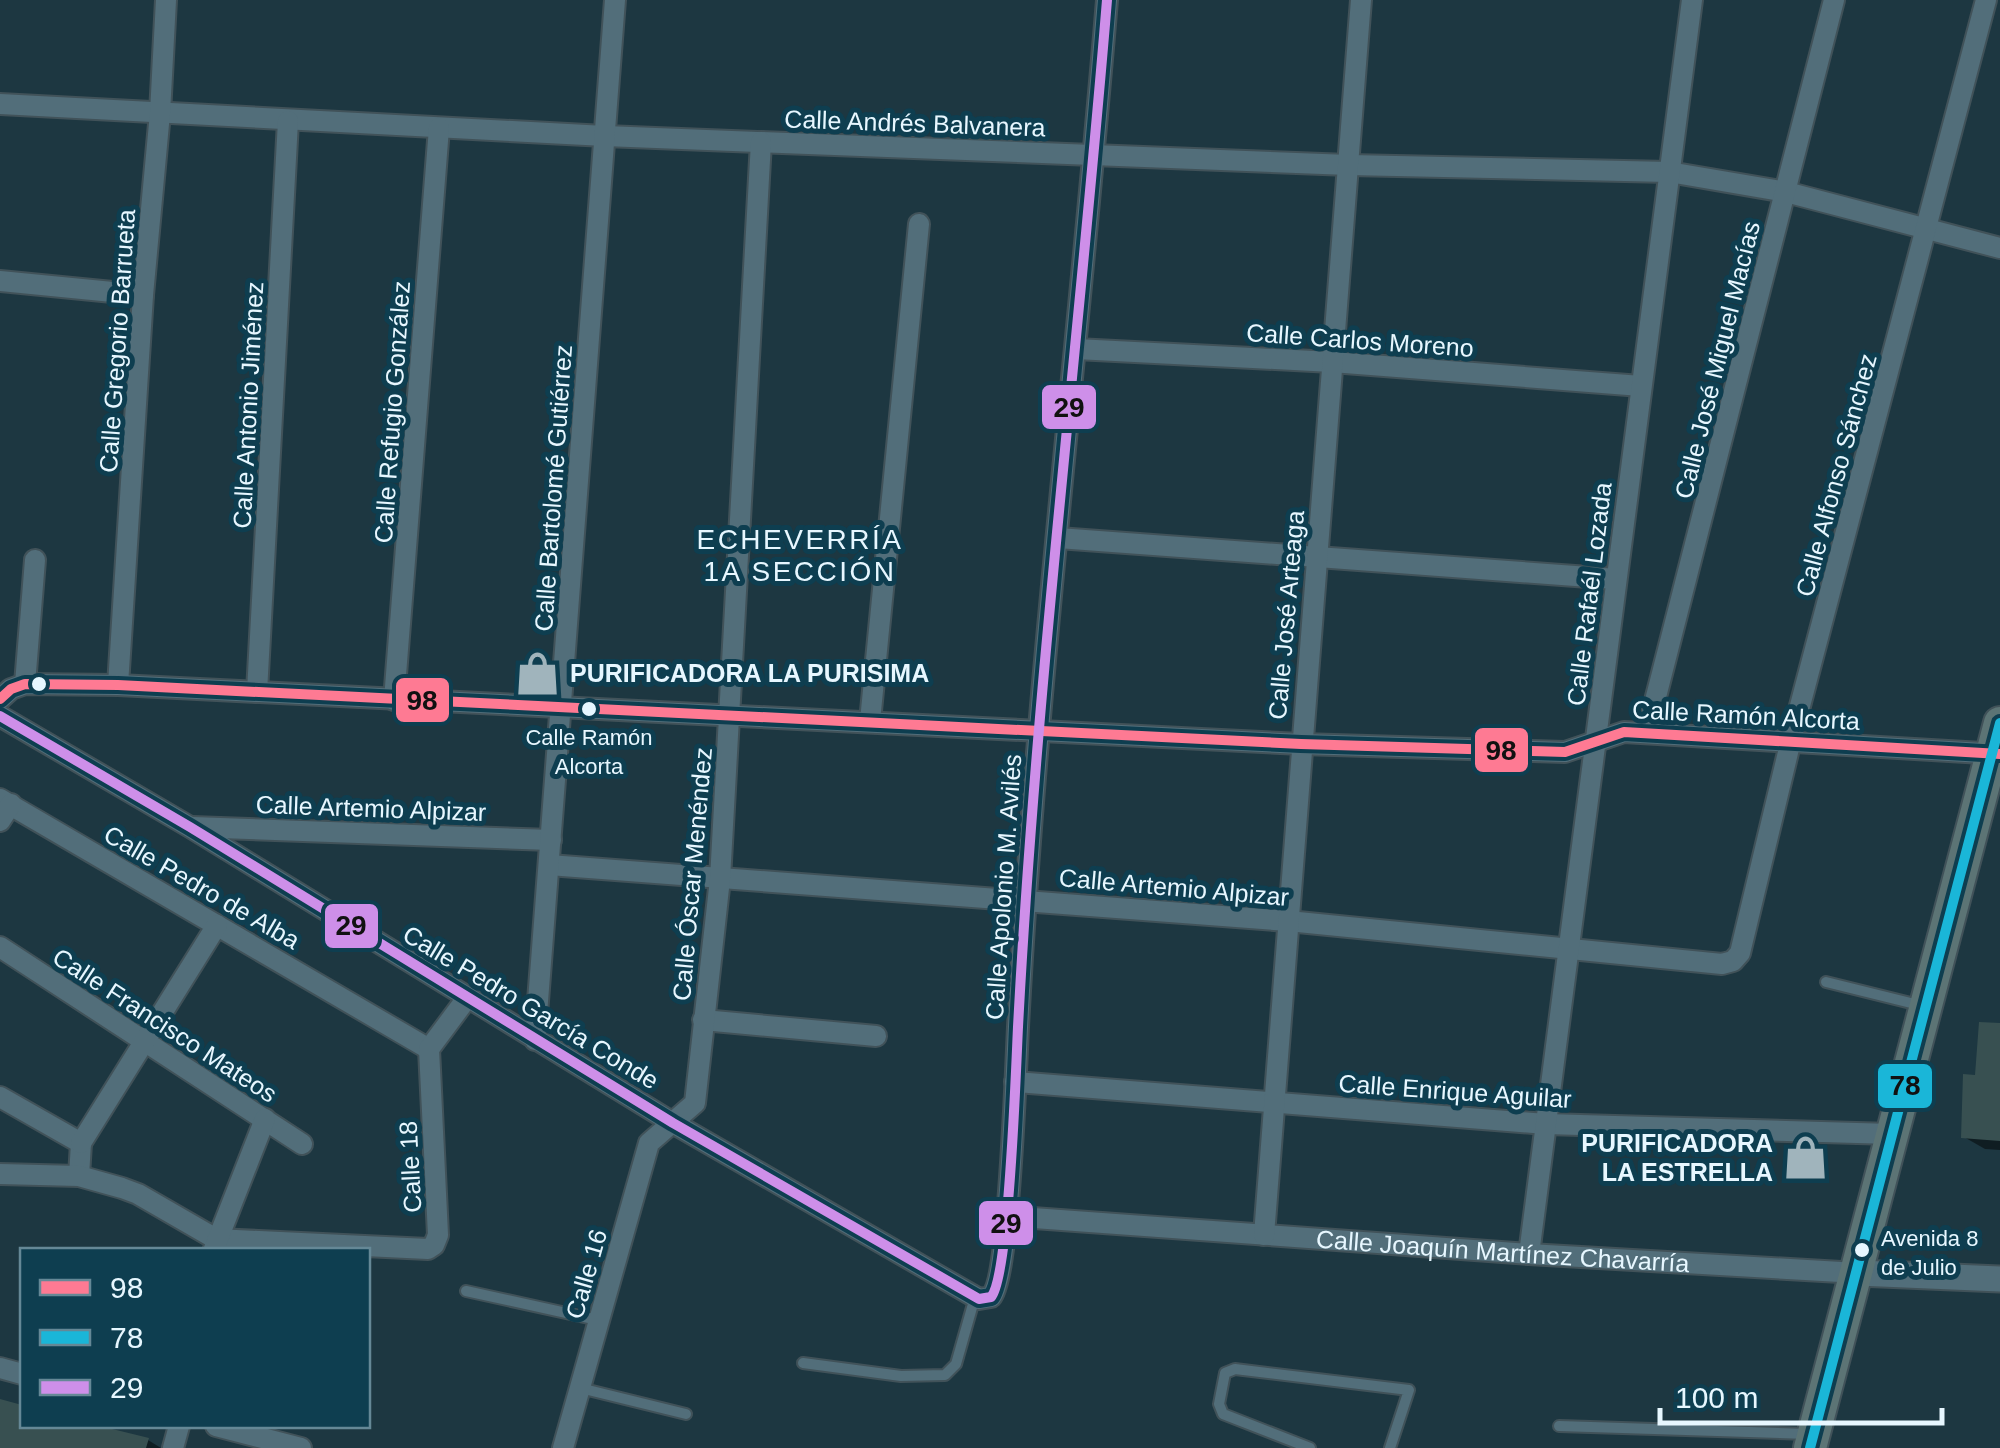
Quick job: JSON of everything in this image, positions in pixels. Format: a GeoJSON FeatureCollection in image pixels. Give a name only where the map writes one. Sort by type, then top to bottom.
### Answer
{"type":"FeatureCollection","features":[{"type":"Feature","properties":{"kind":"main road"},"geometry":{"type":"LineString","coordinates":[[1812,1441],[1997,744]]}},
{"type":"Feature","properties":{"kind":"street","name":"Calle Gregorio Barrueta"},"geometry":{"type":"LineString","coordinates":[[118,685],[166,0]]}},
{"type":"Feature","properties":{"kind":"street","name":"Calle Bartolomé Gutiérrez"},"geometry":{"type":"LineString","coordinates":[[536,1040],[615,0]]}},
{"type":"Feature","properties":{"kind":"street","name":"Calle Apolonio M. Avilés"},"geometry":{"type":"LineString","coordinates":[[983,1297],[998,1286],[1006,1216],[1039,732],[1108,0]]}},
{"type":"Feature","properties":{"kind":"street","name":"Calle José Arteaga"},"geometry":{"type":"LineString","coordinates":[[1264,1235],[1361,0]]}},
{"type":"Feature","properties":{"kind":"street","name":"Calle Rafaél Lozada"},"geometry":{"type":"LineString","coordinates":[[1530,1254],[1692,0]]}},
{"type":"Feature","properties":{"kind":"street","name":"Calle José Miguel Macías"},"geometry":{"type":"LineString","coordinates":[[1647,732],[1834,0]]}},
{"type":"Feature","properties":{"kind":"street","name":"Calle Alfonso Sánchez"},"geometry":{"type":"LineString","coordinates":[[1733,961],[1740,953],[1791,740],[1986,0]]}},
{"type":"Feature","properties":{"kind":"street","name":"Calle Andrés Balvanera"},"geometry":{"type":"LineString","coordinates":[[0,104],[605,136],[1348,165],[1669,172],[1786,192],[2000,248]]}},
{"type":"Feature","properties":{"kind":"street","name":"Calle Antonio Jiménez"},"geometry":{"type":"LineString","coordinates":[[257,692],[288,120]]}},
{"type":"Feature","properties":{"kind":"street","name":"Calle Refugio González"},"geometry":{"type":"LineString","coordinates":[[394,700],[440,128]]}},
{"type":"Feature","properties":{"kind":"street","name":"Calle Óscar Menéndez"},"geometry":{"type":"LineString","coordinates":[[673,1123],[695,1103],[720,878],[761,142]]}},
{"type":"Feature","properties":{"kind":"street"},"geometry":{"type":"LineString","coordinates":[[870,721],[918,224]]}},
{"type":"Feature","properties":{"kind":"street"},"geometry":{"type":"LineString","coordinates":[[0,281],[143,296]]}},
{"type":"Feature","properties":{"kind":"street","name":"Calle Carlos Moreno"},"geometry":{"type":"LineString","coordinates":[[1076,349],[1332,362],[1641,386]]}},
{"type":"Feature","properties":{"kind":"street"},"geometry":{"type":"LineString","coordinates":[[1058,538],[1616,579]]}},
{"type":"Feature","properties":{"kind":"street"},"geometry":{"type":"LineString","coordinates":[[0,699],[11,689],[26,684],[35,560]]}},
{"type":"Feature","properties":{"kind":"street","name":"Calle Ramón Alcorta"},"geometry":{"type":"LineString","coordinates":[[26,684],[118,685],[1301,744],[1565,752],[1624,732],[1647,732],[1791,740],[1997,744]]}},
{"type":"Feature","properties":{"kind":"street","name":"Calle Pedro García Conde"},"geometry":{"type":"LineString","coordinates":[[0,716],[190,827],[673,1123],[983,1297]]}},
{"type":"Feature","properties":{"kind":"street","name":"Calle Pedro de Alba"},"geometry":{"type":"LineString","coordinates":[[4,808],[217,925],[429,1049]]}},
{"type":"Feature","properties":{"kind":"street","name":"Calle Artemio Alpizar"},"geometry":{"type":"LineString","coordinates":[[190,827],[551,840]]}},
{"type":"Feature","properties":{"kind":"street","name":"Calle Artemio Alpizar"},"geometry":{"type":"LineString","coordinates":[[549,865],[1288,922],[1722,964],[1733,961]]}},
{"type":"Feature","properties":{"kind":"street"},"geometry":{"type":"LineString","coordinates":[[79,1176],[81,1143],[217,925]]}},
{"type":"Feature","properties":{"kind":"street","name":"Calle Francisco Mateos"},"geometry":{"type":"LineString","coordinates":[[0,947],[302,1144]]}},
{"type":"Feature","properties":{"kind":"street"},"geometry":{"type":"LineString","coordinates":[[429,1049],[466,998]]}},
{"type":"Feature","properties":{"kind":"street"},"geometry":{"type":"LineString","coordinates":[[703,1020],[876,1036]]}},
{"type":"Feature","properties":{"kind":"street","name":"Calle 18"},"geometry":{"type":"LineString","coordinates":[[370,1249],[420,1251],[434,1245],[438,1235],[429,1049]]}},
{"type":"Feature","properties":{"kind":"street","name":"Calle Enrique Aguilar"},"geometry":{"type":"LineString","coordinates":[[1016,1082],[1546,1124],[1892,1134]]}},
{"type":"Feature","properties":{"kind":"street"},"geometry":{"type":"LineString","coordinates":[[0,1097],[81,1143]]}},
{"type":"Feature","properties":{"kind":"street"},"geometry":{"type":"LineString","coordinates":[[215,1244],[265,1120]]}},
{"type":"Feature","properties":{"kind":"street","name":"Calle 16"},"geometry":{"type":"LineString","coordinates":[[563,1448],[649,1143],[673,1123]]}},
{"type":"Feature","properties":{"kind":"street","name":"Calle 18"},"geometry":{"type":"LineString","coordinates":[[0,1174],[79,1176],[138,1194],[215,1244],[332,1248]]}},
{"type":"Feature","properties":{"kind":"street","name":"Calle Joaquín Martínez Chavarría"},"geometry":{"type":"LineString","coordinates":[[1006,1216],[1530,1254],[2000,1278]]}},
{"type":"Feature","properties":{"kind":"street"},"geometry":{"type":"LineString","coordinates":[[224,1428],[301,1448]]}},
{"type":"Feature","properties":{"kind":"lane"},"geometry":{"type":"LineString","coordinates":[[1826,982],[1925,1007]]}},
{"type":"Feature","properties":{"kind":"lane"},"geometry":{"type":"LineString","coordinates":[[466,1291],[599,1320]]}},
{"type":"Feature","properties":{"kind":"lane"},"geometry":{"type":"LineString","coordinates":[[803,1363],[901,1376],[945,1375],[956,1364],[983,1297]]}},
{"type":"Feature","properties":{"kind":"lane"},"geometry":{"type":"LineString","coordinates":[[1310,1448],[1223,1414],[1219,1404],[1226,1373],[1235,1369],[1409,1390],[1390,1448]]}},
{"type":"Feature","properties":{"kind":"lane"},"geometry":{"type":"LineString","coordinates":[[580,1388],[686,1414]]}},
{"type":"Feature","properties":{"kind":"lane"},"geometry":{"type":"LineString","coordinates":[[1559,1426],[1812,1441]]}},
{"type":"Feature","properties":{"kind":"building"},"geometry":{"type":"Polygon","coordinates":[[[1979,1022],[2000,1023],[2000,1141],[1961,1138],[1963,1074],[1975,1075],[1979,1022]]]}},
{"type":"Feature","properties":{"kind":"building"},"geometry":{"type":"Polygon","coordinates":[[[0,1399],[20,1404],[20,1428],[108,1428],[149,1438],[146,1448],[0,1448],[0,1399]]]}},
{"type":"Feature","properties":{"kind":"transit line","name":"29"},"geometry":{"type":"LineString","coordinates":[[0,716],[190,827],[673,1123],[979,1299],[991,1297],[1003,1252],[1007,1214],[1036,770],[1107,0]]}},
{"type":"Feature","properties":{"kind":"transit line","name":"98"},"geometry":{"type":"LineString","coordinates":[[0,699],[25,684],[118,685],[1301,744],[1565,752],[1624,732],[2000,754]]}},
{"type":"Feature","properties":{"kind":"transit line","name":"78"},"geometry":{"type":"LineString","coordinates":[[1810,1448],[2000,723]]}},
{"type":"Feature","properties":{"kind":"place","name":"PURIFICADORA LA PURISIMA"},"geometry":{"type":"Point","coordinates":[537,673]}},
{"type":"Feature","properties":{"kind":"place","name":"Calle Ramón Alcorta"},"geometry":{"type":"Point","coordinates":[589,709]}},
{"type":"Feature","properties":{"kind":"place","name":"PURIFICADORA LA ESTRELLA"},"geometry":{"type":"Point","coordinates":[1806,1157]}},
{"type":"Feature","properties":{"kind":"place","name":"Avenida 8 de Julio"},"geometry":{"type":"Point","coordinates":[1862,1250]}},
{"type":"Feature","properties":{"kind":"district","name":"ECHEVERRÍA 1A SECCIÓN"},"geometry":{"type":"Point","coordinates":[800,555]}}]}
